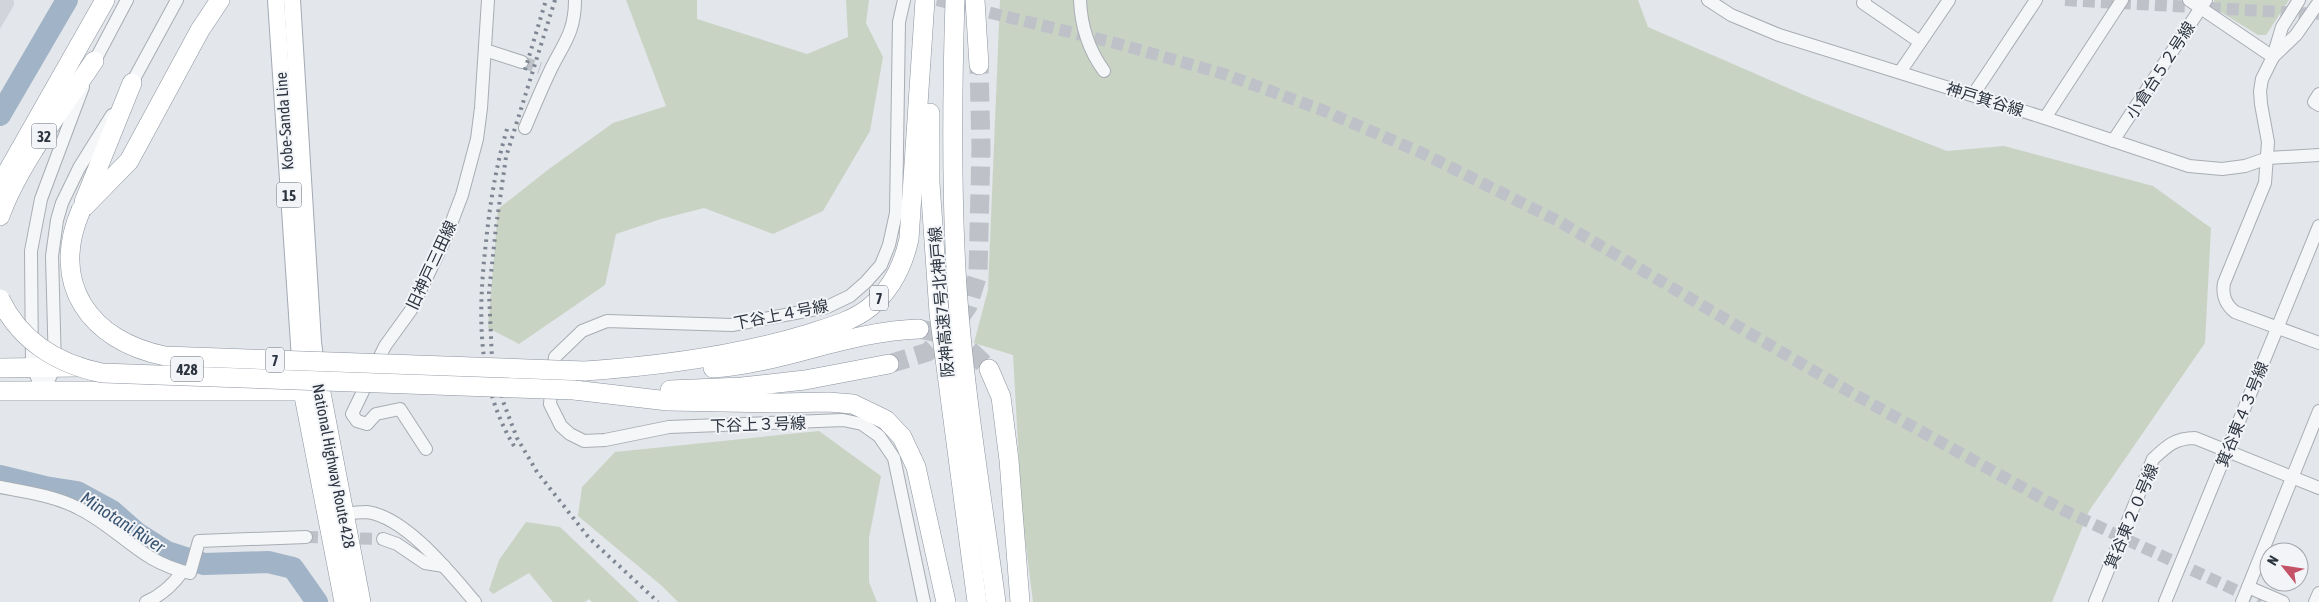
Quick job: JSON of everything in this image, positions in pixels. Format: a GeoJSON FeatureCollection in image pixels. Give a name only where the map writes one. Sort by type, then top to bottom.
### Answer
{"type":"FeatureCollection","features":[{"type":"Feature","properties":{"kind":"highway"},"geometry":{"type":"LineString","coordinates":[[0,185],[105,0]]}},
{"type":"Feature","properties":{"kind":"highway","name":"7"},"geometry":{"type":"LineString","coordinates":[[81,210],[129,160],[200,30],[220,0]]}},
{"type":"Feature","properties":{"kind":"highway","name":"7"},"geometry":{"type":"LineString","coordinates":[[585,371],[632,368],[695,360],[788,340],[828,328],[858,315],[883,295],[901,268],[909,239],[925,0]]}},
{"type":"Feature","properties":{"kind":"highway","name":"阪神高速7号北神戸線"},"geometry":{"type":"LineString","coordinates":[[933,0],[930,183],[940,313],[977,602]]}},
{"type":"Feature","properties":{"kind":"highway","name":"阪神高速7号北神戸線"},"geometry":{"type":"LineString","coordinates":[[955,0],[952,95],[957,287],[967,386],[996,602]]}},
{"type":"Feature","properties":{"kind":"highway"},"geometry":{"type":"LineString","coordinates":[[975,0],[980,64]]}},
{"type":"Feature","properties":{"kind":"highway","name":"32"},"geometry":{"type":"LineString","coordinates":[[0,216],[28,162],[94,61]]}},
{"type":"Feature","properties":{"kind":"highway","name":"7"},"geometry":{"type":"LineString","coordinates":[[132,83],[75,224],[69,256],[73,285],[89,315],[108,333],[130,346],[148,352],[164,356],[585,371],[717,368],[772,359],[874,333],[919,329]]}},
{"type":"Feature","properties":{"kind":"highway","name":"7"},"geometry":{"type":"LineString","coordinates":[[0,299],[14,322],[39,347],[67,363],[102,373],[581,390],[742,387],[805,380],[889,364]]}},
{"type":"Feature","properties":{"kind":"highway","name":"National Highway Route 428"},"geometry":{"type":"LineString","coordinates":[[0,368],[32,366],[301,370],[318,377],[344,514],[350,601]]}},
{"type":"Feature","properties":{"kind":"highway"},"geometry":{"type":"LineString","coordinates":[[990,369],[1001,397],[1009,460],[1020,602]]}},
{"type":"Feature","properties":{"kind":"highway","name":"7"},"geometry":{"type":"LineString","coordinates":[[581,390],[668,401],[828,402],[853,404],[886,420],[902,437],[916,467],[946,602]]}},
{"type":"Feature","properties":{"kind":"highway","name":"National Highway Route 428"},"geometry":{"type":"LineString","coordinates":[[0,391],[303,391],[350,601]]}},
{"type":"Feature","properties":{"kind":"main road","name":"Kobe-Sanda Line"},"geometry":{"type":"LineString","coordinates":[[276,0],[303,391]]}},
{"type":"Feature","properties":{"kind":"main road","name":"Kobe-Sanda Line"},"geometry":{"type":"LineString","coordinates":[[292,0],[313,342],[318,377]]}},
{"type":"Feature","properties":{"kind":"street","name":"32"},"geometry":{"type":"LineString","coordinates":[[43,391],[32,366],[30,276],[35,225],[50,170],[94,61],[127,0]]}},
{"type":"Feature","properties":{"kind":"street"},"geometry":{"type":"LineString","coordinates":[[43,391],[55,367],[52,256],[57,220],[62,202],[79,168],[132,83],[177,0]]}},
{"type":"Feature","properties":{"kind":"street","name":"旧神戸三田線"},"geometry":{"type":"LineString","coordinates":[[426,449],[400,409],[376,414],[367,424],[357,421],[352,414],[385,346],[411,310],[446,237],[462,195],[477,139],[488,0]]}},
{"type":"Feature","properties":{"kind":"street"},"geometry":{"type":"LineString","coordinates":[[525,128],[545,69],[571,34],[575,0]]}},
{"type":"Feature","properties":{"kind":"street","name":"下谷上４号線"},"geometry":{"type":"LineString","coordinates":[[552,380],[555,357],[582,331],[606,321],[732,324],[827,307],[850,296],[866,282],[881,265],[889,245],[896,213],[899,22],[904,0]]}},
{"type":"Feature","properties":{"kind":"street"},"geometry":{"type":"LineString","coordinates":[[1080,0],[1080,13],[1087,41],[1093,56],[1104,70]]}},
{"type":"Feature","properties":{"kind":"street","name":"神戸箕谷線"},"geometry":{"type":"LineString","coordinates":[[1708,0],[1732,15],[1779,35],[2045,118],[2188,166],[2208,169],[2245,166],[2268,158],[2319,155]]}},
{"type":"Feature","properties":{"kind":"street"},"geometry":{"type":"LineString","coordinates":[[1865,0],[1864,3],[1920,42]]}},
{"type":"Feature","properties":{"kind":"street"},"geometry":{"type":"LineString","coordinates":[[1900,72],[1949,0]]}},
{"type":"Feature","properties":{"kind":"street"},"geometry":{"type":"LineString","coordinates":[[1972,95],[2036,0]]}},
{"type":"Feature","properties":{"kind":"street"},"geometry":{"type":"LineString","coordinates":[[2045,118],[2122,0]]}},
{"type":"Feature","properties":{"kind":"street"},"geometry":{"type":"LineString","coordinates":[[2189,0],[2203,4],[2273,57]]}},
{"type":"Feature","properties":{"kind":"street"},"geometry":{"type":"LineString","coordinates":[[2299,0],[2282,27],[2273,57],[2262,79],[2260,92],[2268,133],[2266,183],[2224,283],[2223,290],[2227,306],[2235,312],[2319,343]]}},
{"type":"Feature","properties":{"kind":"street"},"geometry":{"type":"LineString","coordinates":[[2273,57],[2296,35],[2319,2]]}},
{"type":"Feature","properties":{"kind":"street","name":"小倉台５２号線"},"geometry":{"type":"LineString","coordinates":[[2113,141],[2203,4]]}},
{"type":"Feature","properties":{"kind":"street"},"geometry":{"type":"LineString","coordinates":[[485,50],[522,62]]}},
{"type":"Feature","properties":{"kind":"street"},"geometry":{"type":"LineString","coordinates":[[2319,94],[2314,102],[2319,105]]}},
{"type":"Feature","properties":{"kind":"street","name":"箕谷東４３号線"},"geometry":{"type":"LineString","coordinates":[[2165,602],[2319,226]]}},
{"type":"Feature","properties":{"kind":"street"},"geometry":{"type":"LineString","coordinates":[[303,391],[318,377],[371,375],[479,378]]}},
{"type":"Feature","properties":{"kind":"street"},"geometry":{"type":"LineString","coordinates":[[506,379],[552,380]]}},
{"type":"Feature","properties":{"kind":"street","name":"下谷上３号線"},"geometry":{"type":"LineString","coordinates":[[552,380],[550,404],[561,426],[570,434],[584,441],[605,440],[669,427],[843,420],[862,424],[879,436],[894,458],[924,602]]}},
{"type":"Feature","properties":{"kind":"street"},"geometry":{"type":"LineString","coordinates":[[2242,602],[2319,411]]}},
{"type":"Feature","properties":{"kind":"street","name":"箕谷東２０号線"},"geometry":{"type":"LineString","coordinates":[[2095,602],[2153,459],[2169,444],[2181,438],[2195,438],[2319,488]]}},
{"type":"Feature","properties":{"kind":"street"},"geometry":{"type":"LineString","coordinates":[[0,487],[41,495],[77,507],[106,524],[147,558],[187,570]]}},
{"type":"Feature","properties":{"kind":"street"},"geometry":{"type":"LineString","coordinates":[[344,514],[367,512],[396,524],[432,552],[475,602]]}},
{"type":"Feature","properties":{"kind":"street"},"geometry":{"type":"LineString","coordinates":[[146,602],[158,597],[187,570],[199,541],[211,539],[306,537]]}},
{"type":"Feature","properties":{"kind":"street"},"geometry":{"type":"LineString","coordinates":[[383,539],[397,544],[425,563],[444,566]]}},
{"type":"Feature","properties":{"kind":"street"},"geometry":{"type":"LineString","coordinates":[[2248,587],[2283,602]]}},
{"type":"Feature","properties":{"kind":"street"},"geometry":{"type":"LineString","coordinates":[[2315,602],[2319,593]]}},
{"type":"Feature","properties":{"kind":"shaded area"},"geometry":{"type":"Polygon","coordinates":[[[0,0],[14,0],[14,5],[0,29],[0,0]]]}},
{"type":"Feature","properties":{"kind":"green space"},"geometry":{"type":"Polygon","coordinates":[[[626,0],[697,0],[697,19],[807,54],[848,37],[846,0],[869,0],[866,23],[883,57],[870,131],[823,211],[773,234],[704,208],[661,219],[616,234],[605,285],[519,344],[488,328],[498,209],[613,123],[666,106],[626,0]]]}},
{"type":"Feature","properties":{"kind":"green space"},"geometry":{"type":"Polygon","coordinates":[[[1000,0],[1638,0],[1648,27],[1811,98],[1947,151],[2004,146],[2153,186],[2211,228],[2205,343],[2089,511],[2052,602],[1033,602],[1022,514],[1013,355],[974,343],[988,290],[1000,0]]]}},
{"type":"Feature","properties":{"kind":"green space"},"geometry":{"type":"Polygon","coordinates":[[[2214,0],[2289,0],[2266,35],[2258,35],[2216,9],[2214,0]]]}},
{"type":"Feature","properties":{"kind":"green space"},"geometry":{"type":"Polygon","coordinates":[[[819,431],[881,476],[869,538],[869,582],[877,602],[678,602],[662,586],[578,516],[582,487],[615,452],[819,431]]]}},
{"type":"Feature","properties":{"kind":"green space"},"geometry":{"type":"Polygon","coordinates":[[[526,522],[560,527],[639,602],[592,602],[589,599],[585,602],[553,602],[529,573],[493,594],[489,590],[499,560],[526,522]]]}},
{"type":"Feature","properties":{"kind":"waterway"},"geometry":{"type":"LineString","coordinates":[[0,115],[67,0]]}},
{"type":"Feature","properties":{"kind":"waterway","name":"Minotani River"},"geometry":{"type":"LineString","coordinates":[[0,476],[45,487],[77,492],[112,511],[137,533],[167,552],[204,564],[268,562],[293,568],[317,602]]}},
{"type":"Feature","properties":{"kind":"tunnel"},"geometry":{"type":"LineString","coordinates":[[937,0],[1115,43],[1224,74],[1322,110],[1422,153],[1560,222],[1841,387],[2063,510],[2261,602]]}},
{"type":"Feature","properties":{"kind":"tunnel"},"geometry":{"type":"LineString","coordinates":[[2065,0],[2319,14]]}},
{"type":"Feature","properties":{"kind":"tunnel"},"geometry":{"type":"LineString","coordinates":[[522,62],[540,68]]}},
{"type":"Feature","properties":{"kind":"tunnel"},"geometry":{"type":"LineString","coordinates":[[889,364],[928,352],[951,330],[968,306],[978,274],[981,148],[979,65]]}},
{"type":"Feature","properties":{"kind":"tunnel"},"geometry":{"type":"LineString","coordinates":[[919,329],[941,334],[958,342],[989,369]]}},
{"type":"Feature","properties":{"kind":"tunnel"},"geometry":{"type":"LineString","coordinates":[[306,537],[383,539]]}},
{"type":"Feature","properties":{"kind":"railway"},"geometry":{"type":"LineString","coordinates":[[525,70],[546,0]]}},
{"type":"Feature","properties":{"kind":"railway"},"geometry":{"type":"LineString","coordinates":[[555,0],[506,157],[489,293],[492,359],[504,404],[517,438],[537,472],[589,538],[658,602]]}},
{"type":"Feature","properties":{"kind":"railway"},"geometry":{"type":"LineString","coordinates":[[507,129],[489,213],[483,268],[481,321],[486,372],[492,397],[514,446]]}}]}
